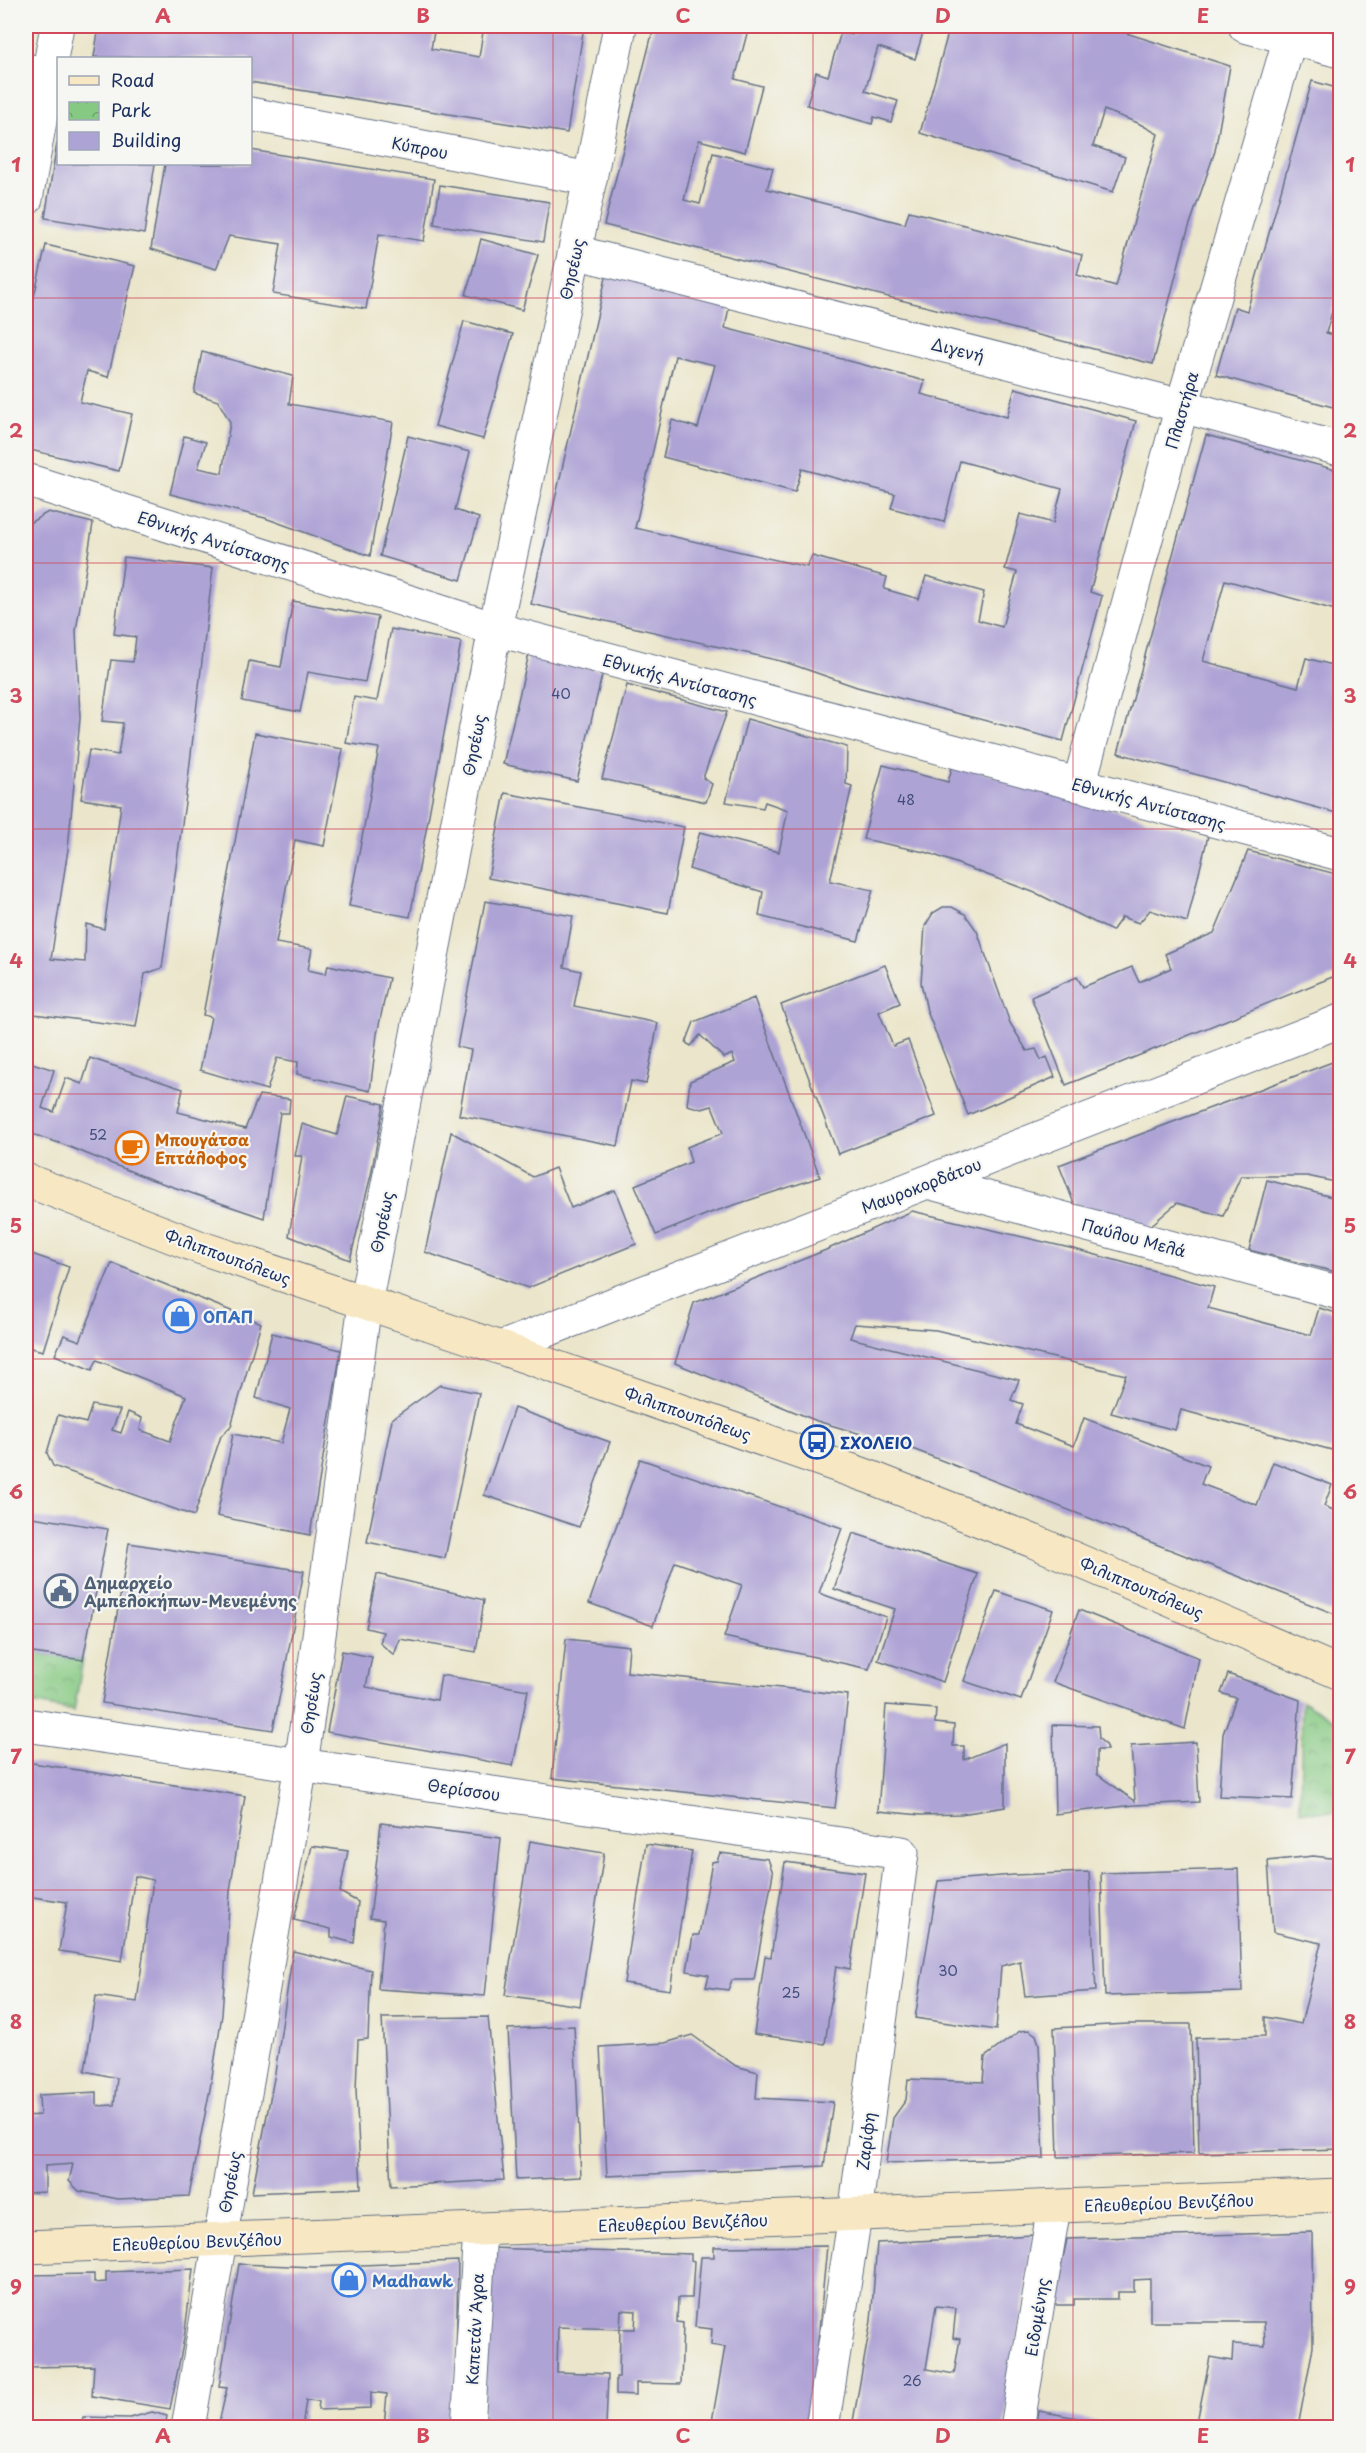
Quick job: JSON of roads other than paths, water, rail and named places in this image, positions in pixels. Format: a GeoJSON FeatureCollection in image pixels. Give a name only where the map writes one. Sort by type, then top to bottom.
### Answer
{"type":"FeatureCollection","features":[{"type":"Feature","properties":{"kind":"main road","name":"Φιλιππουπόλεως"},"geometry":{"type":"LineString","coordinates":[[26,1180],[199,1247],[501,1348],[913,1494],[1033,1540],[1341,1673]]}},
{"type":"Feature","properties":{"kind":"main road","name":"Ελευθερίου Βενιζέλου"},"geometry":{"type":"LineString","coordinates":[[26,2247],[1341,2195]]}},
{"type":"Feature","properties":{"kind":"street"},"geometry":{"type":"LineString","coordinates":[[26,199],[44,74],[57,26]]}},
{"type":"Feature","properties":{"kind":"street","name":"Θησέως"},"geometry":{"type":"LineString","coordinates":[[188,2427],[302,1765],[365,1304],[495,630],[620,26]]}},
{"type":"Feature","properties":{"kind":"street"},"geometry":{"type":"LineString","coordinates":[[1245,26],[1341,51]]}},
{"type":"Feature","properties":{"kind":"street","name":"Πλαστήρα"},"geometry":{"type":"LineString","coordinates":[[1080,785],[1182,406],[1290,38]]}},
{"type":"Feature","properties":{"kind":"street","name":"Κύπρου"},"geometry":{"type":"LineString","coordinates":[[252,114],[590,179]]}},
{"type":"Feature","properties":{"kind":"street","name":"Διγενή"},"geometry":{"type":"LineString","coordinates":[[575,252],[1182,406],[1341,449]]}},
{"type":"Feature","properties":{"kind":"street","name":"Εθνικής Αντίστασης"},"geometry":{"type":"LineString","coordinates":[[26,480],[495,630],[1341,854]]}},
{"type":"Feature","properties":{"kind":"street","name":"Μαυροκορδάτου"},"geometry":{"type":"LineString","coordinates":[[501,1348],[1341,1021]]}},
{"type":"Feature","properties":{"kind":"street","name":"Παύλου Μελά"},"geometry":{"type":"LineString","coordinates":[[928,1182],[1341,1293]]}},
{"type":"Feature","properties":{"kind":"street","name":"Θερίσσου"},"geometry":{"type":"LineString","coordinates":[[26,1725],[902,1853]]}},
{"type":"Feature","properties":{"kind":"street","name":"Ζαρίφη"},"geometry":{"type":"LineString","coordinates":[[822,2427],[855,2215],[902,1853]]}},
{"type":"Feature","properties":{"kind":"street","name":"Ειδομένης"},"geometry":{"type":"LineString","coordinates":[[1017,2427],[1054,2207]]}},
{"type":"Feature","properties":{"kind":"street","name":"Καπετάν Άγρα"},"geometry":{"type":"LineString","coordinates":[[468,2427],[480,2230]]}},
{"type":"Feature","properties":{"kind":"place","name":"Μπουγάτσα Επτάλοφος"},"geometry":{"type":"Point","coordinates":[132,1148]}},
{"type":"Feature","properties":{"kind":"place","name":"ΟΠΑΠ"},"geometry":{"type":"Point","coordinates":[180,1316]}},
{"type":"Feature","properties":{"kind":"place","name":"ΣΧΟΛΕΙΟ"},"geometry":{"type":"Point","coordinates":[817,1442]}},
{"type":"Feature","properties":{"kind":"place","name":"Δημαρχείο Αμπελοκήπων-Μενεμένης"},"geometry":{"type":"Point","coordinates":[61,1591]}},
{"type":"Feature","properties":{"kind":"place","name":"Madhawk"},"geometry":{"type":"Point","coordinates":[349,2280]}}]}
